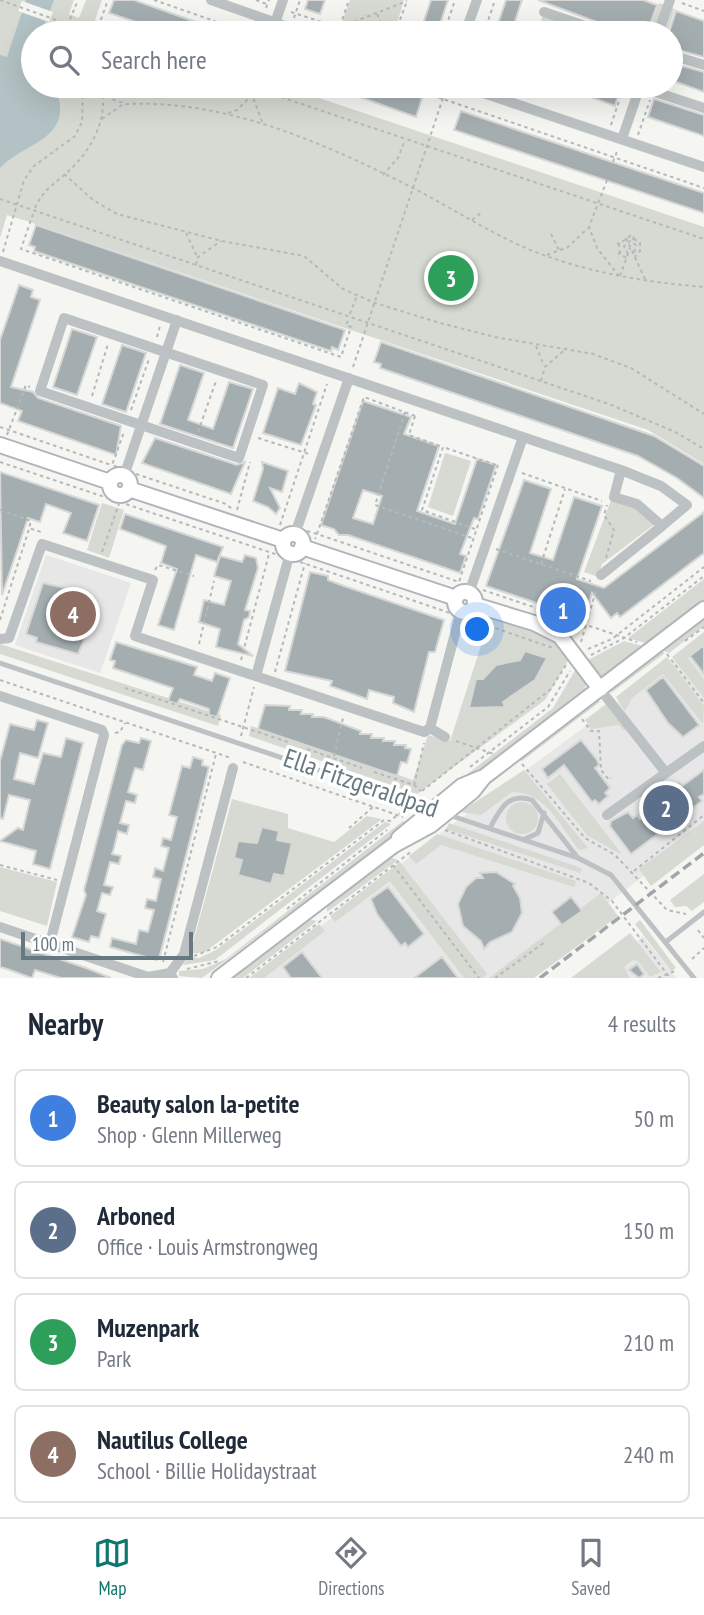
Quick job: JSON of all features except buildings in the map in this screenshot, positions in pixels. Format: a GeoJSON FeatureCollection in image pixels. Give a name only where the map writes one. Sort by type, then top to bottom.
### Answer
{"type":"FeatureCollection","features":[{"type":"Feature","properties":{"kind":"street"},"geometry":{"type":"LineString","coordinates":[[211,0],[269,21]]}},
{"type":"Feature","properties":{"kind":"street"},"geometry":{"type":"LineString","coordinates":[[469,21],[477,0]]}},
{"type":"Feature","properties":{"kind":"street"},"geometry":{"type":"LineString","coordinates":[[663,21],[671,0]]}},
{"type":"Feature","properties":{"kind":"street"},"geometry":{"type":"LineString","coordinates":[[276,21],[282,4]]}},
{"type":"Feature","properties":{"kind":"street"},"geometry":{"type":"LineString","coordinates":[[544,12],[571,21]]}},
{"type":"Feature","properties":{"kind":"street"},"geometry":{"type":"LineString","coordinates":[[683,59],[704,65]]}},
{"type":"Feature","properties":{"kind":"street"},"geometry":{"type":"LineString","coordinates":[[498,98],[704,167]]}},
{"type":"Feature","properties":{"kind":"street"},"geometry":{"type":"LineString","coordinates":[[622,139],[635,98]]}},
{"type":"Feature","properties":{"kind":"street"},"geometry":{"type":"LineString","coordinates":[[674,98],[704,108]]}},
{"type":"Feature","properties":{"kind":"street"},"geometry":{"type":"LineString","coordinates":[[0,260],[621,470],[661,486],[687,505],[599,579]]}},
{"type":"Feature","properties":{"kind":"street"},"geometry":{"type":"LineString","coordinates":[[64,318],[112,333],[263,385],[239,458],[40,391],[64,318]]}},
{"type":"Feature","properties":{"kind":"street"},"geometry":{"type":"LineString","coordinates":[[123,486],[177,320]]}},
{"type":"Feature","properties":{"kind":"street"},"geometry":{"type":"LineString","coordinates":[[257,676],[293,542],[349,378]]}},
{"type":"Feature","properties":{"kind":"street"},"geometry":{"type":"LineString","coordinates":[[427,730],[465,602],[523,437]]}},
{"type":"Feature","properties":{"kind":"street"},"geometry":{"type":"LineString","coordinates":[[2,446],[534,623],[560,636],[666,774]]}},
{"type":"Feature","properties":{"kind":"street"},"geometry":{"type":"LineString","coordinates":[[621,470],[614,497],[637,505],[662,526]]}},
{"type":"Feature","properties":{"kind":"street"},"geometry":{"type":"LineString","coordinates":[[0,639],[9,638],[42,544],[153,580],[135,636],[445,737]]}},
{"type":"Feature","properties":{"kind":"street"},"geometry":{"type":"LineString","coordinates":[[219,978],[439,811],[473,791],[484,777],[508,758],[704,609]]}},
{"type":"Feature","properties":{"kind":"street"},"geometry":{"type":"LineString","coordinates":[[0,696],[102,730],[104,738],[50,943]]}},
{"type":"Feature","properties":{"kind":"street"},"geometry":{"type":"LineString","coordinates":[[607,815],[704,746]]}},
{"type":"Feature","properties":{"kind":"street"},"geometry":{"type":"LineString","coordinates":[[0,927],[148,976],[172,976],[184,954],[234,764]]}},
{"type":"Feature","properties":{"kind":"lane"},"geometry":{"type":"LineString","coordinates":[[0,663],[578,858],[611,875],[667,941],[694,978]]}},
{"type":"Feature","properties":{"kind":"lane"},"geometry":{"type":"LineString","coordinates":[[491,828],[501,808],[515,798],[532,800],[578,858]]}},
{"type":"Feature","properties":{"kind":"lane"},"geometry":{"type":"LineString","coordinates":[[522,839],[537,833],[544,812]]}},
{"type":"Feature","properties":{"kind":"lane"},"geometry":{"type":"LineString","coordinates":[[667,941],[704,912]]}},
{"type":"Feature","properties":{"kind":"path"},"geometry":{"type":"LineString","coordinates":[[0,0],[61,21]]}},
{"type":"Feature","properties":{"kind":"path"},"geometry":{"type":"LineString","coordinates":[[69,21],[78,0]]}},
{"type":"Feature","properties":{"kind":"path"},"geometry":{"type":"LineString","coordinates":[[99,21],[108,0]]}},
{"type":"Feature","properties":{"kind":"path"},"geometry":{"type":"LineString","coordinates":[[154,0],[214,21]]}},
{"type":"Feature","properties":{"kind":"path"},"geometry":{"type":"LineString","coordinates":[[256,0],[267,4],[282,4],[295,14],[319,21]]}},
{"type":"Feature","properties":{"kind":"path"},"geometry":{"type":"LineString","coordinates":[[265,12],[269,0]]}},
{"type":"Feature","properties":{"kind":"path"},"geometry":{"type":"LineString","coordinates":[[292,21],[300,0]]}},
{"type":"Feature","properties":{"kind":"path"},"geometry":{"type":"LineString","coordinates":[[342,21],[349,0]]}},
{"type":"Feature","properties":{"kind":"path"},"geometry":{"type":"LineString","coordinates":[[355,21],[407,0]]}},
{"type":"Feature","properties":{"kind":"path"},"geometry":{"type":"LineString","coordinates":[[399,21],[407,0]]}},
{"type":"Feature","properties":{"kind":"path"},"geometry":{"type":"LineString","coordinates":[[448,21],[455,0]]}},
{"type":"Feature","properties":{"kind":"path"},"geometry":{"type":"LineString","coordinates":[[488,21],[495,0]]}},
{"type":"Feature","properties":{"kind":"path"},"geometry":{"type":"LineString","coordinates":[[671,0],[704,11]]}},
{"type":"Feature","properties":{"kind":"path"},"geometry":{"type":"LineString","coordinates":[[376,13],[380,21]]}},
{"type":"Feature","properties":{"kind":"path"},"geometry":{"type":"LineString","coordinates":[[0,260],[29,172],[75,136],[82,122],[83,98]]}},
{"type":"Feature","properties":{"kind":"path"},"geometry":{"type":"LineString","coordinates":[[35,208],[43,191],[64,174],[92,144],[102,119],[101,98]]}},
{"type":"Feature","properties":{"kind":"path"},"geometry":{"type":"LineString","coordinates":[[112,98],[128,104]]}},
{"type":"Feature","properties":{"kind":"path"},"geometry":{"type":"LineString","coordinates":[[228,113],[237,110],[250,98]]}},
{"type":"Feature","properties":{"kind":"path"},"geometry":{"type":"LineString","coordinates":[[253,98],[263,124]]}},
{"type":"Feature","properties":{"kind":"path"},"geometry":{"type":"LineString","coordinates":[[288,98],[704,239]]}},
{"type":"Feature","properties":{"kind":"path"},"geometry":{"type":"LineString","coordinates":[[440,98],[704,188]]}},
{"type":"Feature","properties":{"kind":"path"},"geometry":{"type":"LineString","coordinates":[[602,153],[620,98]]}},
{"type":"Feature","properties":{"kind":"path"},"geometry":{"type":"LineString","coordinates":[[629,162],[651,98]]}},
{"type":"Feature","properties":{"kind":"path"},"geometry":{"type":"LineString","coordinates":[[349,378],[443,99]]}},
{"type":"Feature","properties":{"kind":"path"},"geometry":{"type":"LineString","coordinates":[[102,119],[122,105],[128,104],[182,105],[228,113],[312,142],[546,255],[647,282],[704,287]]}},
{"type":"Feature","properties":{"kind":"path"},"geometry":{"type":"LineString","coordinates":[[383,175],[398,158],[405,139]]}},
{"type":"Feature","properties":{"kind":"path"},"geometry":{"type":"LineString","coordinates":[[613,162],[622,139]]}},
{"type":"Feature","properties":{"kind":"path"},"geometry":{"type":"LineString","coordinates":[[64,174],[93,200],[117,214],[222,241],[304,256],[343,289],[375,303],[451,326],[535,344],[568,348],[631,368],[704,414]]}},
{"type":"Feature","properties":{"kind":"path"},"geometry":{"type":"LineString","coordinates":[[546,255],[559,251],[589,227],[607,180]]}},
{"type":"Feature","properties":{"kind":"path"},"geometry":{"type":"LineString","coordinates":[[0,200],[642,417],[704,449]]}},
{"type":"Feature","properties":{"kind":"path"},"geometry":{"type":"LineString","coordinates":[[471,220],[482,212]]}},
{"type":"Feature","properties":{"kind":"path"},"geometry":{"type":"LineString","coordinates":[[33,214],[21,249],[341,357],[351,327],[346,325],[348,321]]}},
{"type":"Feature","properties":{"kind":"path"},"geometry":{"type":"LineString","coordinates":[[589,227],[597,248],[619,276]]}},
{"type":"Feature","properties":{"kind":"path"},"geometry":{"type":"LineString","coordinates":[[185,232],[198,257]]}},
{"type":"Feature","properties":{"kind":"path"},"geometry":{"type":"LineString","coordinates":[[551,234],[559,251]]}},
{"type":"Feature","properties":{"kind":"path"},"geometry":{"type":"LineString","coordinates":[[618,243],[635,235]]}},
{"type":"Feature","properties":{"kind":"path"},"geometry":{"type":"LineString","coordinates":[[624,251],[624,246],[632,241],[635,235]]}},
{"type":"Feature","properties":{"kind":"path"},"geometry":{"type":"LineString","coordinates":[[635,235],[642,242],[642,252]]}},
{"type":"Feature","properties":{"kind":"path"},"geometry":{"type":"LineString","coordinates":[[626,237],[647,282]]}},
{"type":"Feature","properties":{"kind":"path"},"geometry":{"type":"LineString","coordinates":[[195,266],[198,257],[222,241]]}},
{"type":"Feature","properties":{"kind":"path"},"geometry":{"type":"LineString","coordinates":[[632,241],[636,245],[633,254]]}},
{"type":"Feature","properties":{"kind":"path"},"geometry":{"type":"LineString","coordinates":[[636,245],[642,242]]}},
{"type":"Feature","properties":{"kind":"path"},"geometry":{"type":"LineString","coordinates":[[618,243],[619,253],[626,258]]}},
{"type":"Feature","properties":{"kind":"path"},"geometry":{"type":"LineString","coordinates":[[618,243],[624,246]]}},
{"type":"Feature","properties":{"kind":"path"},"geometry":{"type":"LineString","coordinates":[[619,276],[630,247]]}},
{"type":"Feature","properties":{"kind":"path"},"geometry":{"type":"LineString","coordinates":[[636,250],[642,252]]}},
{"type":"Feature","properties":{"kind":"path"},"geometry":{"type":"LineString","coordinates":[[619,253],[624,251]]}},
{"type":"Feature","properties":{"kind":"path"},"geometry":{"type":"LineString","coordinates":[[624,251],[628,254]]}},
{"type":"Feature","properties":{"kind":"path"},"geometry":{"type":"LineString","coordinates":[[635,257],[642,252]]}},
{"type":"Feature","properties":{"kind":"path"},"geometry":{"type":"LineString","coordinates":[[350,314],[357,295]]}},
{"type":"Feature","properties":{"kind":"path"},"geometry":{"type":"LineString","coordinates":[[88,407],[112,333]]}},
{"type":"Feature","properties":{"kind":"path"},"geometry":{"type":"LineString","coordinates":[[535,344],[545,367]]}},
{"type":"Feature","properties":{"kind":"path"},"geometry":{"type":"LineString","coordinates":[[541,382],[545,367],[568,348]]}},
{"type":"Feature","properties":{"kind":"path"},"geometry":{"type":"LineString","coordinates":[[194,443],[219,370]]}},
{"type":"Feature","properties":{"kind":"path"},"geometry":{"type":"LineString","coordinates":[[2,446],[26,385],[40,391]]}},
{"type":"Feature","properties":{"kind":"path"},"geometry":{"type":"LineString","coordinates":[[317,534],[364,397],[415,416]]}},
{"type":"Feature","properties":{"kind":"path"},"geometry":{"type":"LineString","coordinates":[[420,402],[409,435],[608,503]]}},
{"type":"Feature","properties":{"kind":"path"},"geometry":{"type":"LineString","coordinates":[[405,412],[375,505],[473,539]]}},
{"type":"Feature","properties":{"kind":"path"},"geometry":{"type":"LineString","coordinates":[[0,427],[112,466]]}},
{"type":"Feature","properties":{"kind":"path"},"geometry":{"type":"LineString","coordinates":[[247,434],[341,464]]}},
{"type":"Feature","properties":{"kind":"path"},"geometry":{"type":"LineString","coordinates":[[443,447],[422,510],[489,534]]}},
{"type":"Feature","properties":{"kind":"path"},"geometry":{"type":"LineString","coordinates":[[0,462],[226,504],[237,511],[251,463],[239,458]]}},
{"type":"Feature","properties":{"kind":"path"},"geometry":{"type":"LineString","coordinates":[[123,486],[293,542],[317,534],[458,582],[498,465]]}},
{"type":"Feature","properties":{"kind":"path"},"geometry":{"type":"LineString","coordinates":[[99,563],[123,486]]}},
{"type":"Feature","properties":{"kind":"path"},"geometry":{"type":"LineString","coordinates":[[541,564],[565,488]]}},
{"type":"Feature","properties":{"kind":"path"},"geometry":{"type":"LineString","coordinates":[[0,510],[31,521],[0,620]]}},
{"type":"Feature","properties":{"kind":"path"},"geometry":{"type":"LineString","coordinates":[[29,528],[54,536]]}},
{"type":"Feature","properties":{"kind":"path"},"geometry":{"type":"LineString","coordinates":[[293,542],[317,534]]}},
{"type":"Feature","properties":{"kind":"path"},"geometry":{"type":"LineString","coordinates":[[273,681],[304,564],[293,542]]}},
{"type":"Feature","properties":{"kind":"path"},"geometry":{"type":"LineString","coordinates":[[293,542],[304,564]]}},
{"type":"Feature","properties":{"kind":"path"},"geometry":{"type":"LineString","coordinates":[[485,546],[599,579]]}},
{"type":"Feature","properties":{"kind":"path"},"geometry":{"type":"LineString","coordinates":[[304,564],[615,635],[653,647],[666,652],[704,703]]}},
{"type":"Feature","properties":{"kind":"path"},"geometry":{"type":"LineString","coordinates":[[145,566],[156,570],[158,565],[194,576]]}},
{"type":"Feature","properties":{"kind":"path"},"geometry":{"type":"LineString","coordinates":[[584,651],[615,635],[704,567]]}},
{"type":"Feature","properties":{"kind":"path"},"geometry":{"type":"LineString","coordinates":[[196,656],[214,581]]}},
{"type":"Feature","properties":{"kind":"path"},"geometry":{"type":"LineString","coordinates":[[465,602],[552,648]]}},
{"type":"Feature","properties":{"kind":"path"},"geometry":{"type":"LineString","coordinates":[[167,950],[199,956],[217,947],[384,820],[390,821],[422,796],[422,791],[551,689],[569,662]]}},
{"type":"Feature","properties":{"kind":"path"},"geometry":{"type":"LineString","coordinates":[[234,764],[257,676]]}},
{"type":"Feature","properties":{"kind":"path","name":"Ella Fitzgeraldpad"},"geometry":{"type":"LineString","coordinates":[[0,680],[216,753],[234,764],[374,806],[589,883],[612,901],[669,973],[670,978]]}},
{"type":"Feature","properties":{"kind":"path"},"geometry":{"type":"LineString","coordinates":[[125,688],[291,743]]}},
{"type":"Feature","properties":{"kind":"path"},"geometry":{"type":"LineString","coordinates":[[333,758],[346,706]]}},
{"type":"Feature","properties":{"kind":"path"},"geometry":{"type":"LineString","coordinates":[[582,719],[591,731],[599,731],[601,770],[608,780],[611,778]]}},
{"type":"Feature","properties":{"kind":"path"},"geometry":{"type":"LineString","coordinates":[[104,738],[120,732],[126,722]]}},
{"type":"Feature","properties":{"kind":"path"},"geometry":{"type":"LineString","coordinates":[[414,785],[427,730]]}},
{"type":"Feature","properties":{"kind":"path"},"geometry":{"type":"LineString","coordinates":[[445,737],[523,764],[585,838],[615,855],[634,872],[667,910],[684,912],[704,938]]}},
{"type":"Feature","properties":{"kind":"path"},"geometry":{"type":"LineString","coordinates":[[600,742],[604,741]]}},
{"type":"Feature","properties":{"kind":"path"},"geometry":{"type":"LineString","coordinates":[[307,749],[362,768]]}},
{"type":"Feature","properties":{"kind":"path"},"geometry":{"type":"LineString","coordinates":[[163,963],[216,753]]}},
{"type":"Feature","properties":{"kind":"path"},"geometry":{"type":"LineString","coordinates":[[374,772],[414,785],[422,791]]}},
{"type":"Feature","properties":{"kind":"path"},"geometry":{"type":"LineString","coordinates":[[349,828],[374,806]]}},
{"type":"Feature","properties":{"kind":"path"},"geometry":{"type":"LineString","coordinates":[[634,872],[704,815]]}},
{"type":"Feature","properties":{"kind":"path"},"geometry":{"type":"LineString","coordinates":[[0,865],[66,882]]}},
{"type":"Feature","properties":{"kind":"path"},"geometry":{"type":"LineString","coordinates":[[393,865],[479,978]]}},
{"type":"Feature","properties":{"kind":"path"},"geometry":{"type":"LineString","coordinates":[[495,978],[545,942]]}},
{"type":"Feature","properties":{"kind":"path"},"geometry":{"type":"LineString","coordinates":[[657,978],[669,973]]}},
{"type":"Feature","properties":{"kind":"shaded area"},"geometry":{"type":"Polygon","coordinates":[[[0,0],[74,0],[69,14],[79,18],[86,0],[102,0],[95,21],[21,21],[21,98],[319,98],[704,227],[704,464],[648,430],[27,221],[7,215],[0,238],[0,0]]]}},
{"type":"Feature","properties":{"kind":"shaded area"},"geometry":{"type":"Polygon","coordinates":[[[26,0],[54,0],[46,21],[21,21],[21,98],[58,98],[59,118],[54,129],[45,138],[0,168],[0,55],[7,57],[26,0]]]}},
{"type":"Feature","properties":{"kind":"shaded area"},"geometry":{"type":"Polygon","coordinates":[[[350,0],[404,0],[398,21],[342,21],[350,0]]]}},
{"type":"Feature","properties":{"kind":"shaded area"},"geometry":{"type":"Polygon","coordinates":[[[659,3],[675,9],[671,21],[652,21],[659,3]]]}},
{"type":"Feature","properties":{"kind":"shaded area"},"geometry":{"type":"Polygon","coordinates":[[[543,15],[561,21],[541,21],[543,15]]]}},
{"type":"Feature","properties":{"kind":"shaded area"},"geometry":{"type":"Polygon","coordinates":[[[445,453],[471,461],[453,516],[428,507],[445,453]]]}},
{"type":"Feature","properties":{"kind":"shaded area"},"geometry":{"type":"Polygon","coordinates":[[[611,500],[635,508],[656,523],[602,564],[598,577],[584,572],[611,500]]]}},
{"type":"Feature","properties":{"kind":"shaded area"},"geometry":{"type":"Polygon","coordinates":[[[102,503],[124,510],[109,558],[87,550],[102,503]]]}},
{"type":"Feature","properties":{"kind":"shaded area"},"geometry":{"type":"Polygon","coordinates":[[[46,555],[131,583],[100,673],[15,645],[46,555]]]}},
{"type":"Feature","properties":{"kind":"shaded area"},"geometry":{"type":"Polygon","coordinates":[[[704,579],[704,602],[649,644],[628,638],[704,579]]]}},
{"type":"Feature","properties":{"kind":"shaded area"},"geometry":{"type":"Polygon","coordinates":[[[491,615],[552,636],[569,659],[545,700],[417,794],[249,736],[251,726],[413,780],[428,735],[450,741],[491,615]]]}},
{"type":"Feature","properties":{"kind":"shaded area"},"geometry":{"type":"Polygon","coordinates":[[[704,617],[704,626],[669,653],[662,650],[704,617]]]}},
{"type":"Feature","properties":{"kind":"shaded area"},"geometry":{"type":"Polygon","coordinates":[[[704,632],[704,644],[688,658],[704,679],[704,698],[672,657],[704,632]]]}},
{"type":"Feature","properties":{"kind":"shaded area"},"geometry":{"type":"Polygon","coordinates":[[[704,639],[704,830],[510,978],[254,978],[446,829],[704,639]]]}},
{"type":"Feature","properties":{"kind":"shaded area"},"geometry":{"type":"Polygon","coordinates":[[[624,641],[646,647],[601,678],[588,660],[624,641]]]}},
{"type":"Feature","properties":{"kind":"shaded area"},"geometry":{"type":"Polygon","coordinates":[[[0,644],[221,715],[218,726],[0,654],[0,644]]]}},
{"type":"Feature","properties":{"kind":"shaded area"},"geometry":{"type":"Polygon","coordinates":[[[658,650],[665,653],[611,693],[612,688],[658,650]]]}},
{"type":"Feature","properties":{"kind":"shaded area"},"geometry":{"type":"Polygon","coordinates":[[[667,657],[704,706],[703,724],[663,674],[632,698],[625,711],[616,697],[667,657]]]}},
{"type":"Feature","properties":{"kind":"shaded area"},"geometry":{"type":"Polygon","coordinates":[[[577,667],[587,680],[583,694],[435,803],[431,802],[553,708],[577,667]]]}},
{"type":"Feature","properties":{"kind":"shaded area"},"geometry":{"type":"Polygon","coordinates":[[[594,701],[601,701],[522,761],[516,759],[594,701]]]}},
{"type":"Feature","properties":{"kind":"shaded area"},"geometry":{"type":"Polygon","coordinates":[[[606,704],[626,729],[624,731],[619,725],[591,729],[585,720],[606,704]]]}},
{"type":"Feature","properties":{"kind":"shaded area"},"geometry":{"type":"Polygon","coordinates":[[[524,770],[588,848],[579,850],[551,812],[534,798],[524,794],[512,792],[481,815],[460,812],[524,770]]]}},
{"type":"Feature","properties":{"kind":"shaded area"},"geometry":{"type":"Polygon","coordinates":[[[560,774],[620,854],[587,835],[547,784],[560,774]]]}},
{"type":"Feature","properties":{"kind":"shaded area"},"geometry":{"type":"Polygon","coordinates":[[[232,799],[288,814],[288,828],[334,842],[367,816],[382,819],[205,952],[190,954],[232,799]]]}},
{"type":"Feature","properties":{"kind":"shaded area"},"geometry":{"type":"Polygon","coordinates":[[[522,802],[533,807],[538,818],[533,829],[522,834],[511,829],[506,818],[511,807],[522,802]]]}},
{"type":"Feature","properties":{"kind":"shaded area"},"geometry":{"type":"Polygon","coordinates":[[[403,821],[408,825],[202,978],[179,976],[179,971],[203,969],[226,959],[403,821]]]}},
{"type":"Feature","properties":{"kind":"shaded area"},"geometry":{"type":"Polygon","coordinates":[[[704,821],[704,845],[651,886],[639,869],[704,821]]]}},
{"type":"Feature","properties":{"kind":"shaded area"},"geometry":{"type":"Polygon","coordinates":[[[385,822],[391,824],[215,960],[183,965],[188,957],[199,958],[216,950],[385,822]]]}},
{"type":"Feature","properties":{"kind":"shaded area"},"geometry":{"type":"Polygon","coordinates":[[[449,823],[582,868],[580,873],[446,829],[449,823]]]}},
{"type":"Feature","properties":{"kind":"shaded area"},"geometry":{"type":"Polygon","coordinates":[[[437,834],[576,881],[574,887],[441,845],[416,864],[409,856],[437,834]]]}},
{"type":"Feature","properties":{"kind":"shaded area"},"geometry":{"type":"Polygon","coordinates":[[[389,857],[398,860],[327,912],[327,905],[389,857]]]}},
{"type":"Feature","properties":{"kind":"shaded area"},"geometry":{"type":"Polygon","coordinates":[[[400,862],[487,974],[482,978],[464,978],[390,881],[335,922],[330,916],[400,862]]]}},
{"type":"Feature","properties":{"kind":"shaded area"},"geometry":{"type":"Polygon","coordinates":[[[0,867],[57,882],[47,926],[0,911],[0,867]]]}},
{"type":"Feature","properties":{"kind":"shaded area"},"geometry":{"type":"Polygon","coordinates":[[[704,874],[704,902],[692,911],[686,906],[675,907],[670,900],[704,874]]]}},
{"type":"Feature","properties":{"kind":"shaded area"},"geometry":{"type":"Polygon","coordinates":[[[601,893],[618,916],[534,978],[489,978],[601,893]]]}},
{"type":"Feature","properties":{"kind":"shaded area"},"geometry":{"type":"Polygon","coordinates":[[[309,919],[317,921],[243,978],[233,978],[309,919]]]}},
{"type":"Feature","properties":{"kind":"shaded area"},"geometry":{"type":"Polygon","coordinates":[[[640,920],[676,968],[671,971],[635,924],[640,920]]]}},
{"type":"Feature","properties":{"kind":"shaded area"},"geometry":{"type":"Polygon","coordinates":[[[319,924],[325,931],[264,978],[249,978],[319,924]]]}},
{"type":"Feature","properties":{"kind":"shaded area"},"geometry":{"type":"Polygon","coordinates":[[[630,933],[661,972],[650,977],[638,961],[633,960],[624,967],[630,978],[571,978],[630,933]]]}},
{"type":"Feature","properties":{"kind":"shaded area"},"geometry":{"type":"Polygon","coordinates":[[[643,936],[676,978],[620,978],[612,965],[643,936]]]}},
{"type":"Feature","properties":{"kind":"pier"},"geometry":{"type":"Polygon","coordinates":[[[22,1],[53,12],[49,21],[46,21],[18,11],[22,1]]]}},
{"type":"Feature","properties":{"kind":"railway"},"geometry":{"type":"LineString","coordinates":[[540,978],[704,853]]}},
{"type":"Feature","properties":{"kind":"place","name":"Muzenpark"},"geometry":{"type":"Point","coordinates":[451,278]}},
{"type":"Feature","properties":{"kind":"place","name":"Beauty salon la-petite"},"geometry":{"type":"Point","coordinates":[563,610]}},
{"type":"Feature","properties":{"kind":"place","name":"Nautilus College"},"geometry":{"type":"Point","coordinates":[73,614]}},
{"type":"Feature","properties":{"kind":"place","name":"Arboned"},"geometry":{"type":"Point","coordinates":[666,808]}}]}
